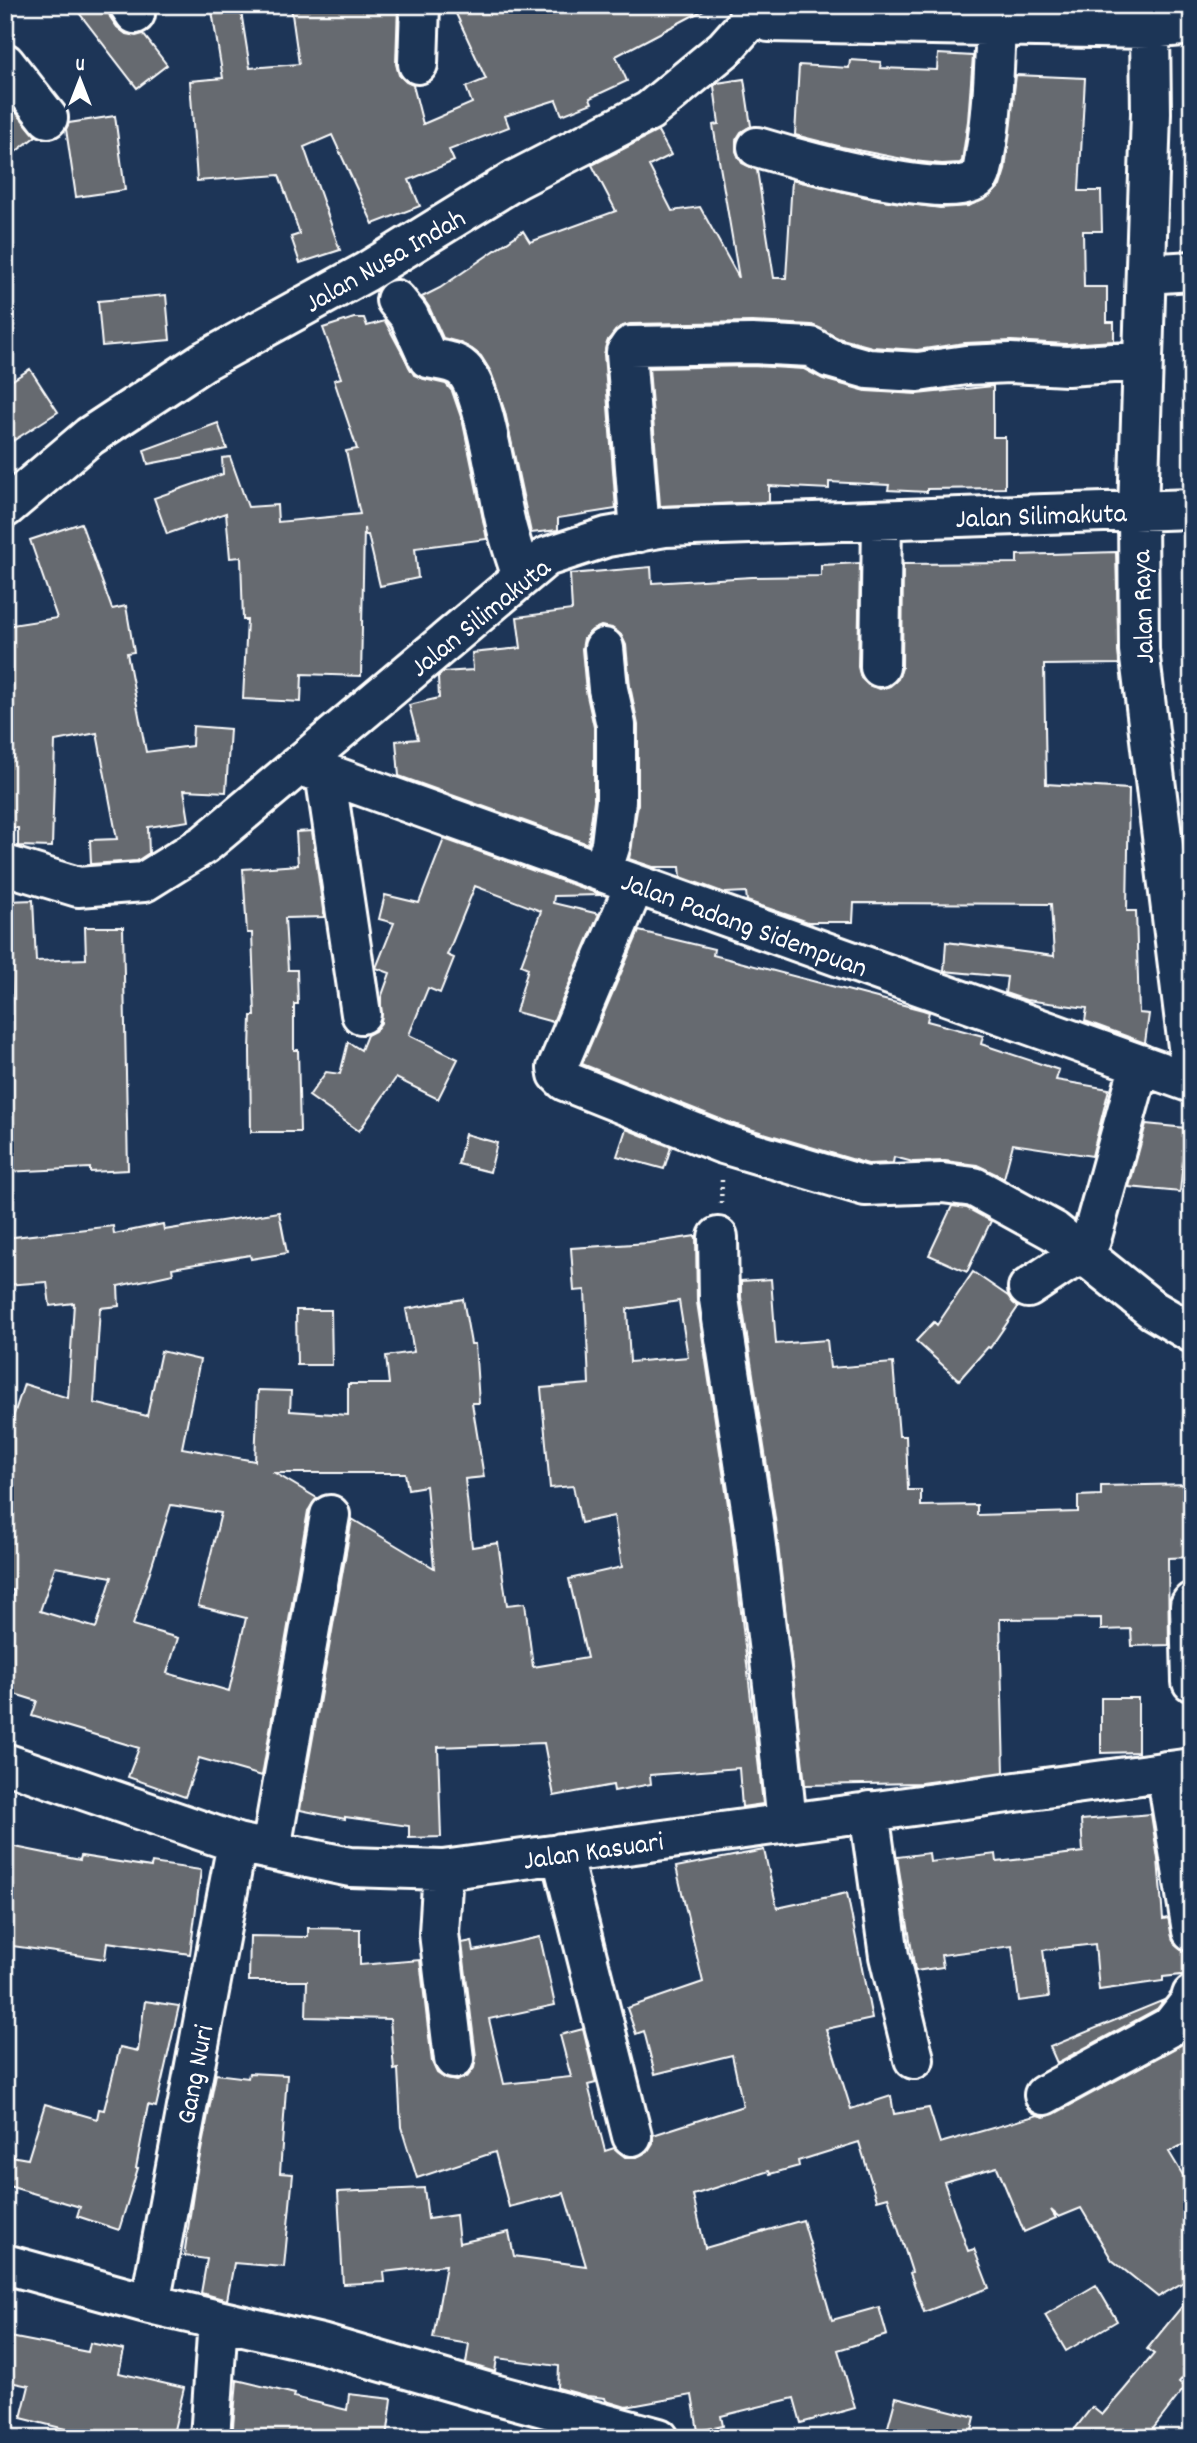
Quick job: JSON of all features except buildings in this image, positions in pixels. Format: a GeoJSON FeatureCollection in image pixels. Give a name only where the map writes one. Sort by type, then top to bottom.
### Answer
{"type":"FeatureCollection","features":[{"type":"Feature","properties":{"kind":"street"},"geometry":{"type":"LineString","coordinates":[[418,64],[420,5]]}},
{"type":"Feature","properties":{"kind":"street"},"geometry":{"type":"LineString","coordinates":[[759,14],[996,26],[1151,17],[1192,25]]}},
{"type":"Feature","properties":{"kind":"street","name":"Jalan Nusa Indah"},"geometry":{"type":"LineString","coordinates":[[5,508],[90,436],[204,361],[366,272],[515,180],[649,111],[724,49],[748,22],[759,14]]}},
{"type":"Feature","properties":{"kind":"street","name":"Jalan Raya"},"geometry":{"type":"LineString","coordinates":[[1151,17],[1151,113],[1138,511],[1139,650],[1192,1081]]}},
{"type":"Feature","properties":{"kind":"street"},"geometry":{"type":"LineString","coordinates":[[757,147],[837,170],[938,187],[970,185],[980,176],[989,132],[996,26]]}},
{"type":"Feature","properties":{"kind":"street"},"geometry":{"type":"LineString","coordinates":[[5,63],[48,118]]}},
{"type":"Feature","properties":{"kind":"street"},"geometry":{"type":"LineString","coordinates":[[1146,274],[1192,271]]}},
{"type":"Feature","properties":{"kind":"street"},"geometry":{"type":"LineString","coordinates":[[396,300],[409,316],[428,358],[454,363],[462,368],[473,382],[510,541],[522,577]]}},
{"type":"Feature","properties":{"kind":"street"},"geometry":{"type":"LineString","coordinates":[[640,532],[626,352],[630,346],[752,344],[811,348],[829,358],[868,369],[918,372],[966,365],[1010,363],[1067,366],[1143,361]]}},
{"type":"Feature","properties":{"kind":"street","name":"Jalan Silimakuta"},"geometry":{"type":"LineString","coordinates":[[5,865],[78,887],[145,882],[311,770],[546,557],[607,537],[666,527],[1192,509]]}},
{"type":"Feature","properties":{"kind":"street"},"geometry":{"type":"LineString","coordinates":[[880,667],[882,520]]}},
{"type":"Feature","properties":{"kind":"street"},"geometry":{"type":"LineString","coordinates":[[604,648],[608,689],[616,726],[616,801],[611,844],[619,878],[557,1068],[558,1073],[565,1081],[723,1144],[864,1186],[942,1183],[974,1188],[1054,1231],[1153,1310],[1192,1333]]}},
{"type":"Feature","properties":{"kind":"street"},"geometry":{"type":"LineString","coordinates":[[311,770],[361,1014]]}},
{"type":"Feature","properties":{"kind":"street","name":"Jalan Padang Sidempuan"},"geometry":{"type":"LineString","coordinates":[[311,770],[1192,1081]]}},
{"type":"Feature","properties":{"kind":"street"},"geometry":{"type":"LineString","coordinates":[[1028,1288],[1064,1264],[1084,1255],[1091,1240],[1140,1064]]}},
{"type":"Feature","properties":{"kind":"street"},"geometry":{"type":"LineString","coordinates":[[719,1227],[719,1299],[752,1521],[787,1823]]}},
{"type":"Feature","properties":{"kind":"street","name":"Gang Nuri"},"geometry":{"type":"LineString","coordinates":[[150,2304],[330,1515]]}},
{"type":"Feature","properties":{"kind":"street"},"geometry":{"type":"LineString","coordinates":[[1192,1602],[1189,1641],[1192,1682]]}},
{"type":"Feature","properties":{"kind":"street","name":"Jalan Kasuari"},"geometry":{"type":"LineString","coordinates":[[5,1763],[254,1846],[350,1867],[443,1870],[1179,1769]]}},
{"type":"Feature","properties":{"kind":"street"},"geometry":{"type":"LineString","coordinates":[[1179,1769],[1192,1931]]}},
{"type":"Feature","properties":{"kind":"street"},"geometry":{"type":"LineString","coordinates":[[869,1811],[890,1956],[914,2059]]}},
{"type":"Feature","properties":{"kind":"street"},"geometry":{"type":"LineString","coordinates":[[561,1853],[632,2136]]}},
{"type":"Feature","properties":{"kind":"street"},"geometry":{"type":"LineString","coordinates":[[443,1870],[439,1933],[454,2059]]}},
{"type":"Feature","properties":{"kind":"street"},"geometry":{"type":"LineString","coordinates":[[1044,2095],[1171,2026],[1190,2002],[1192,1995]]}},
{"type":"Feature","properties":{"kind":"street"},"geometry":{"type":"LineString","coordinates":[[5,2264],[150,2304],[321,2344],[659,2438]]}},
{"type":"Feature","properties":{"kind":"street"},"geometry":{"type":"LineString","coordinates":[[210,2438],[218,2320]]}},
{"type":"Feature","properties":{"kind":"path"},"geometry":{"type":"LineString","coordinates":[[719,1227],[722,1179]]}}]}
